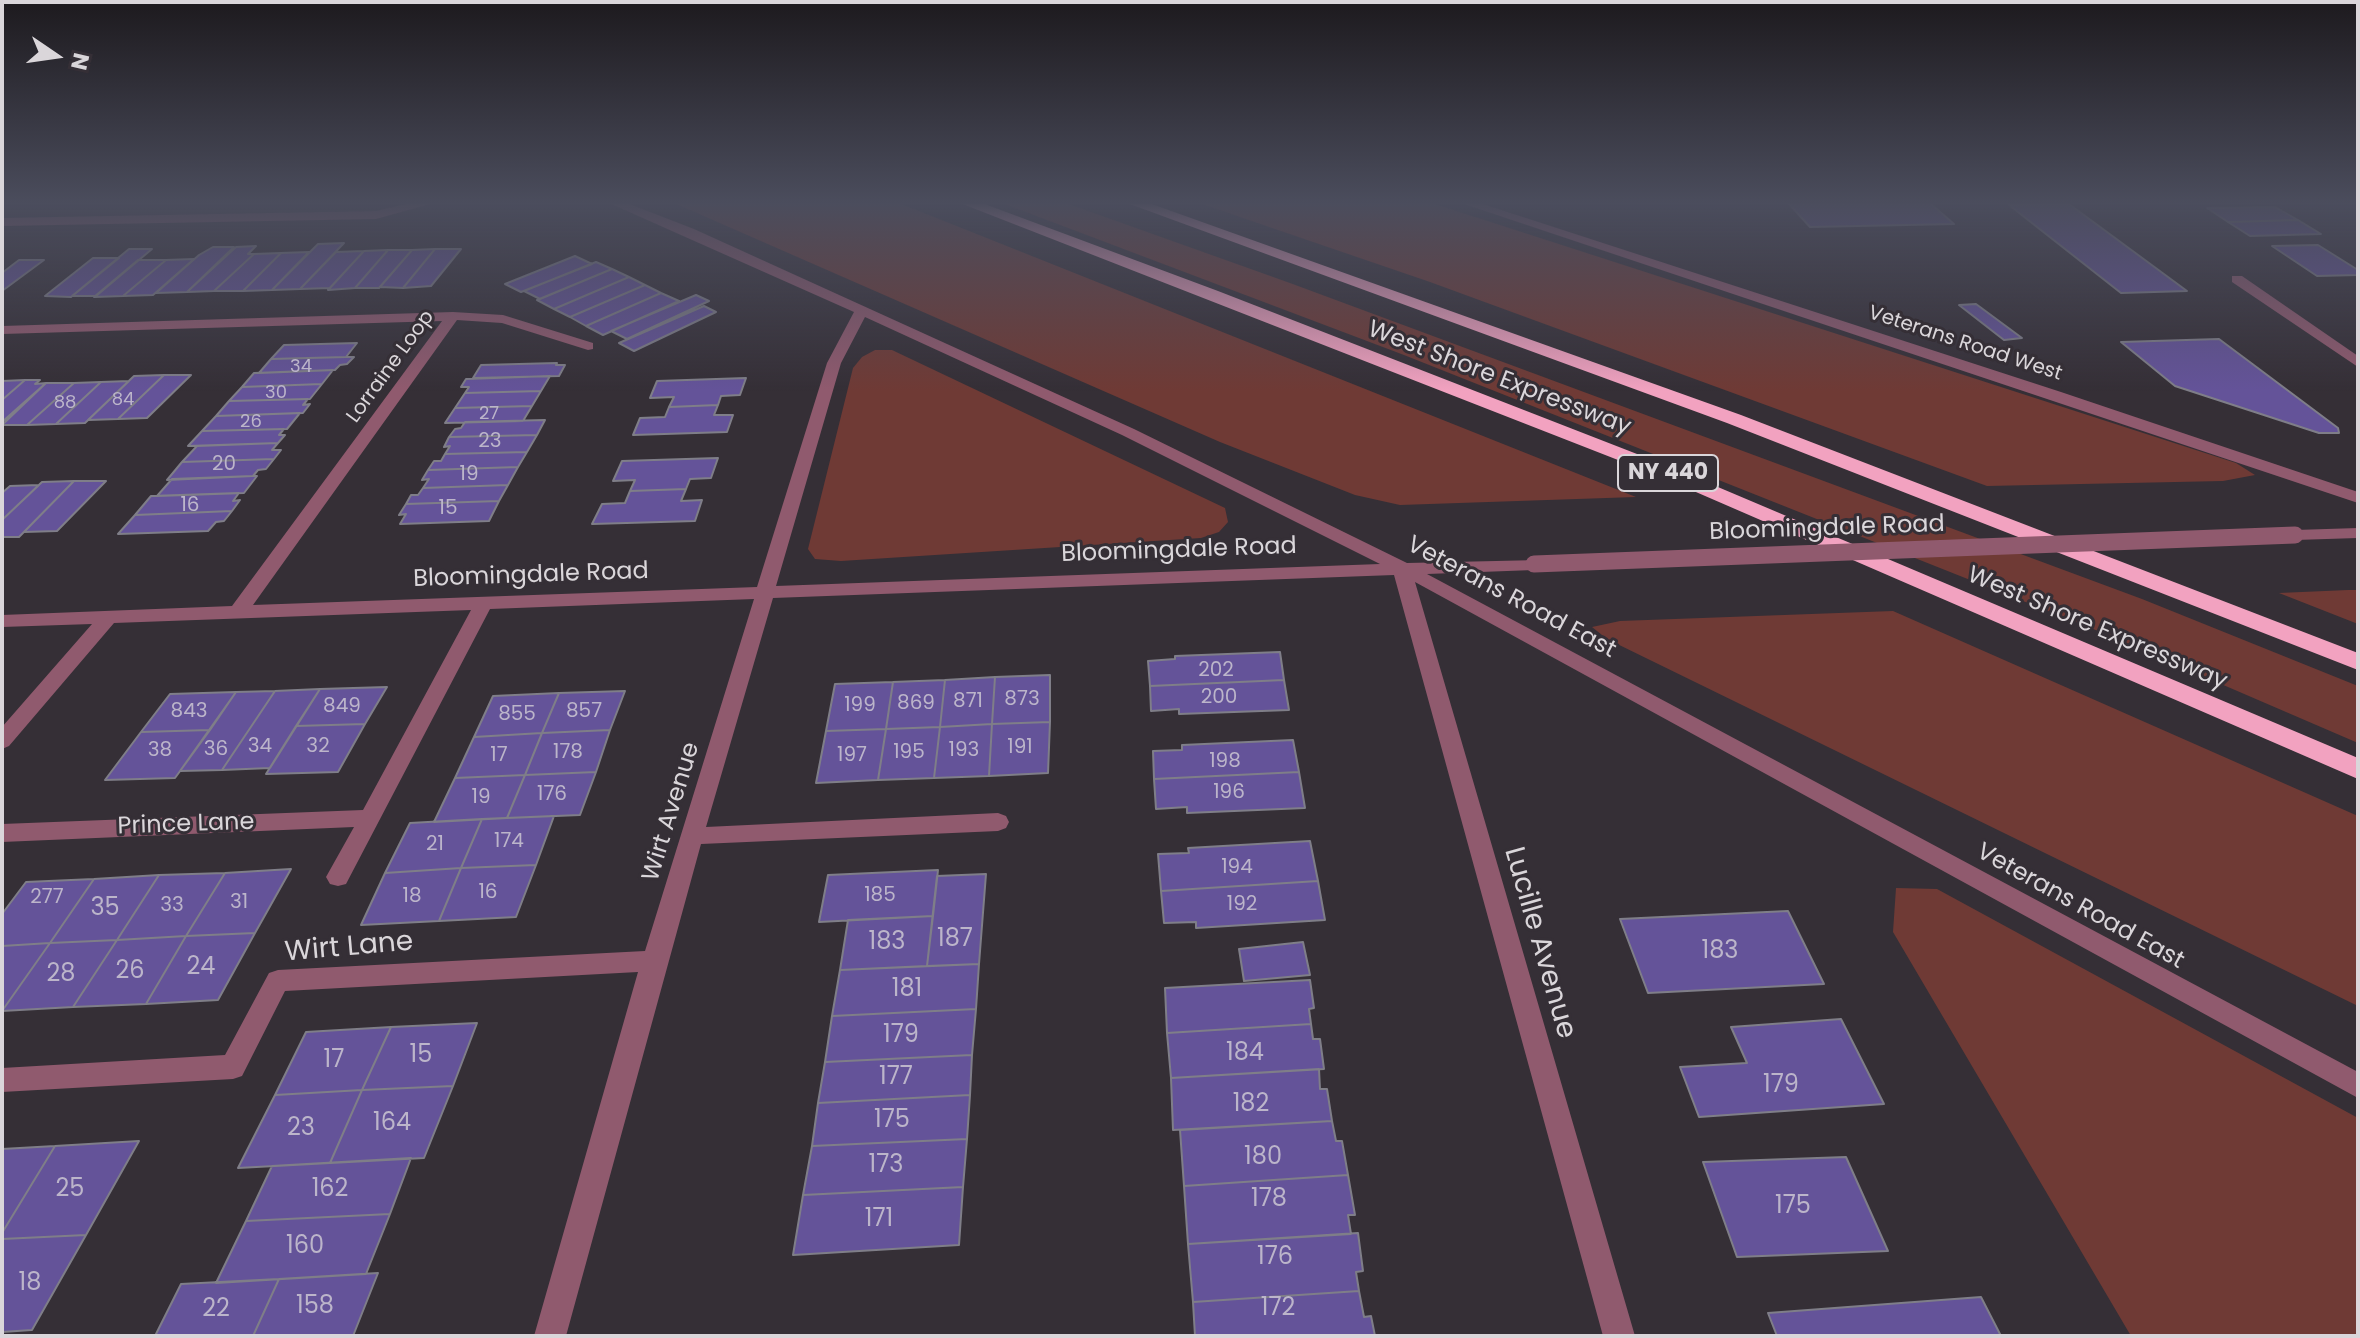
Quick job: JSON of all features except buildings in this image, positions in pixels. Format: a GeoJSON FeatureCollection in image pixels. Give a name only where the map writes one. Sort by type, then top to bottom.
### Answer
{"type":"FeatureCollection","features":[{"type":"Feature","properties":{"kind":"highway","name":"West Shore Expressway"},"geometry":{"type":"LineString","coordinates":[[1135,265],[1666,472],[2358,769]]}},
{"type":"Feature","properties":{"kind":"highway","name":"West Shore Expressway"},"geometry":{"type":"LineString","coordinates":[[1307,265],[1734,419],[2358,662]]}},
{"type":"Feature","properties":{"kind":"street","name":"Veterans Road East"},"geometry":{"type":"LineString","coordinates":[[764,265],[1128,432],[1401,567],[2358,1086]]}},
{"type":"Feature","properties":{"kind":"street","name":"Veterans Road West"},"geometry":{"type":"LineString","coordinates":[[1659,265],[2056,395],[2358,498]]}},
{"type":"Feature","properties":{"kind":"street"},"geometry":{"type":"LineString","coordinates":[[2237,279],[2358,363]]}},
{"type":"Feature","properties":{"kind":"street","name":"Wirt Avenue"},"geometry":{"type":"LineString","coordinates":[[550,1336],[654,961],[834,363],[862,310]]}},
{"type":"Feature","properties":{"kind":"street"},"geometry":{"type":"LineString","coordinates":[[453,316],[503,319],[588,346]]}},
{"type":"Feature","properties":{"kind":"street","name":"Lorraine Loop"},"geometry":{"type":"LineString","coordinates":[[2,330],[453,316]]}},
{"type":"Feature","properties":{"kind":"street","name":"Lorraine Loop"},"geometry":{"type":"LineString","coordinates":[[238,612],[453,316]]}},
{"type":"Feature","properties":{"kind":"street","name":"Bloomingdale Road"},"geometry":{"type":"LineString","coordinates":[[2,621],[766,590],[2358,533]]}},
{"type":"Feature","properties":{"kind":"street","name":"Lucille Avenue"},"geometry":{"type":"LineString","coordinates":[[1401,567],[1619,1336]]}},
{"type":"Feature","properties":{"kind":"street"},"geometry":{"type":"LineString","coordinates":[[338,877],[485,601]]}},
{"type":"Feature","properties":{"kind":"street"},"geometry":{"type":"LineString","coordinates":[[2,741],[108,618]]}},
{"type":"Feature","properties":{"kind":"street","name":"Prince Lane"},"geometry":{"type":"LineString","coordinates":[[2,833],[370,818]]}},
{"type":"Feature","properties":{"kind":"street"},"geometry":{"type":"LineString","coordinates":[[692,836],[998,822]]}},
{"type":"Feature","properties":{"kind":"street","name":"Wirt Lane"},"geometry":{"type":"LineString","coordinates":[[2,1080],[233,1067],[278,981],[654,961]]}},
{"type":"Feature","properties":{"kind":"shaded area"},"geometry":{"type":"Polygon","coordinates":[[[817,265],[1056,265],[1636,497],[1400,505],[1355,495],[1220,442],[817,265]]]}},
{"type":"Feature","properties":{"kind":"shaded area"},"geometry":{"type":"Polygon","coordinates":[[[1167,265],[1241,265],[2142,599],[2358,686],[2358,743],[2091,628],[1404,355],[1167,265]]]}},
{"type":"Feature","properties":{"kind":"shaded area"},"geometry":{"type":"Polygon","coordinates":[[[1382,265],[1625,265],[2236,463],[2255,475],[2223,481],[1987,486],[1382,265]]]}},
{"type":"Feature","properties":{"kind":"shaded area"},"geometry":{"type":"Polygon","coordinates":[[[875,350],[892,350],[1225,508],[1228,522],[1219,532],[1201,538],[841,561],[815,559],[808,549],[853,368],[862,357],[875,350]]]}},
{"type":"Feature","properties":{"kind":"shaded area"},"geometry":{"type":"Polygon","coordinates":[[[2348,590],[2358,590],[2358,624],[2279,593],[2348,590]]]}},
{"type":"Feature","properties":{"kind":"shaded area"},"geometry":{"type":"Polygon","coordinates":[[[1893,611],[2358,816],[2358,1006],[1607,639],[1592,627],[1620,621],[1893,611]]]}},
{"type":"Feature","properties":{"kind":"shaded area"},"geometry":{"type":"Polygon","coordinates":[[[1896,888],[1937,889],[2358,1118],[2358,1336],[2131,1336],[1893,932],[1896,888]]]}}]}
